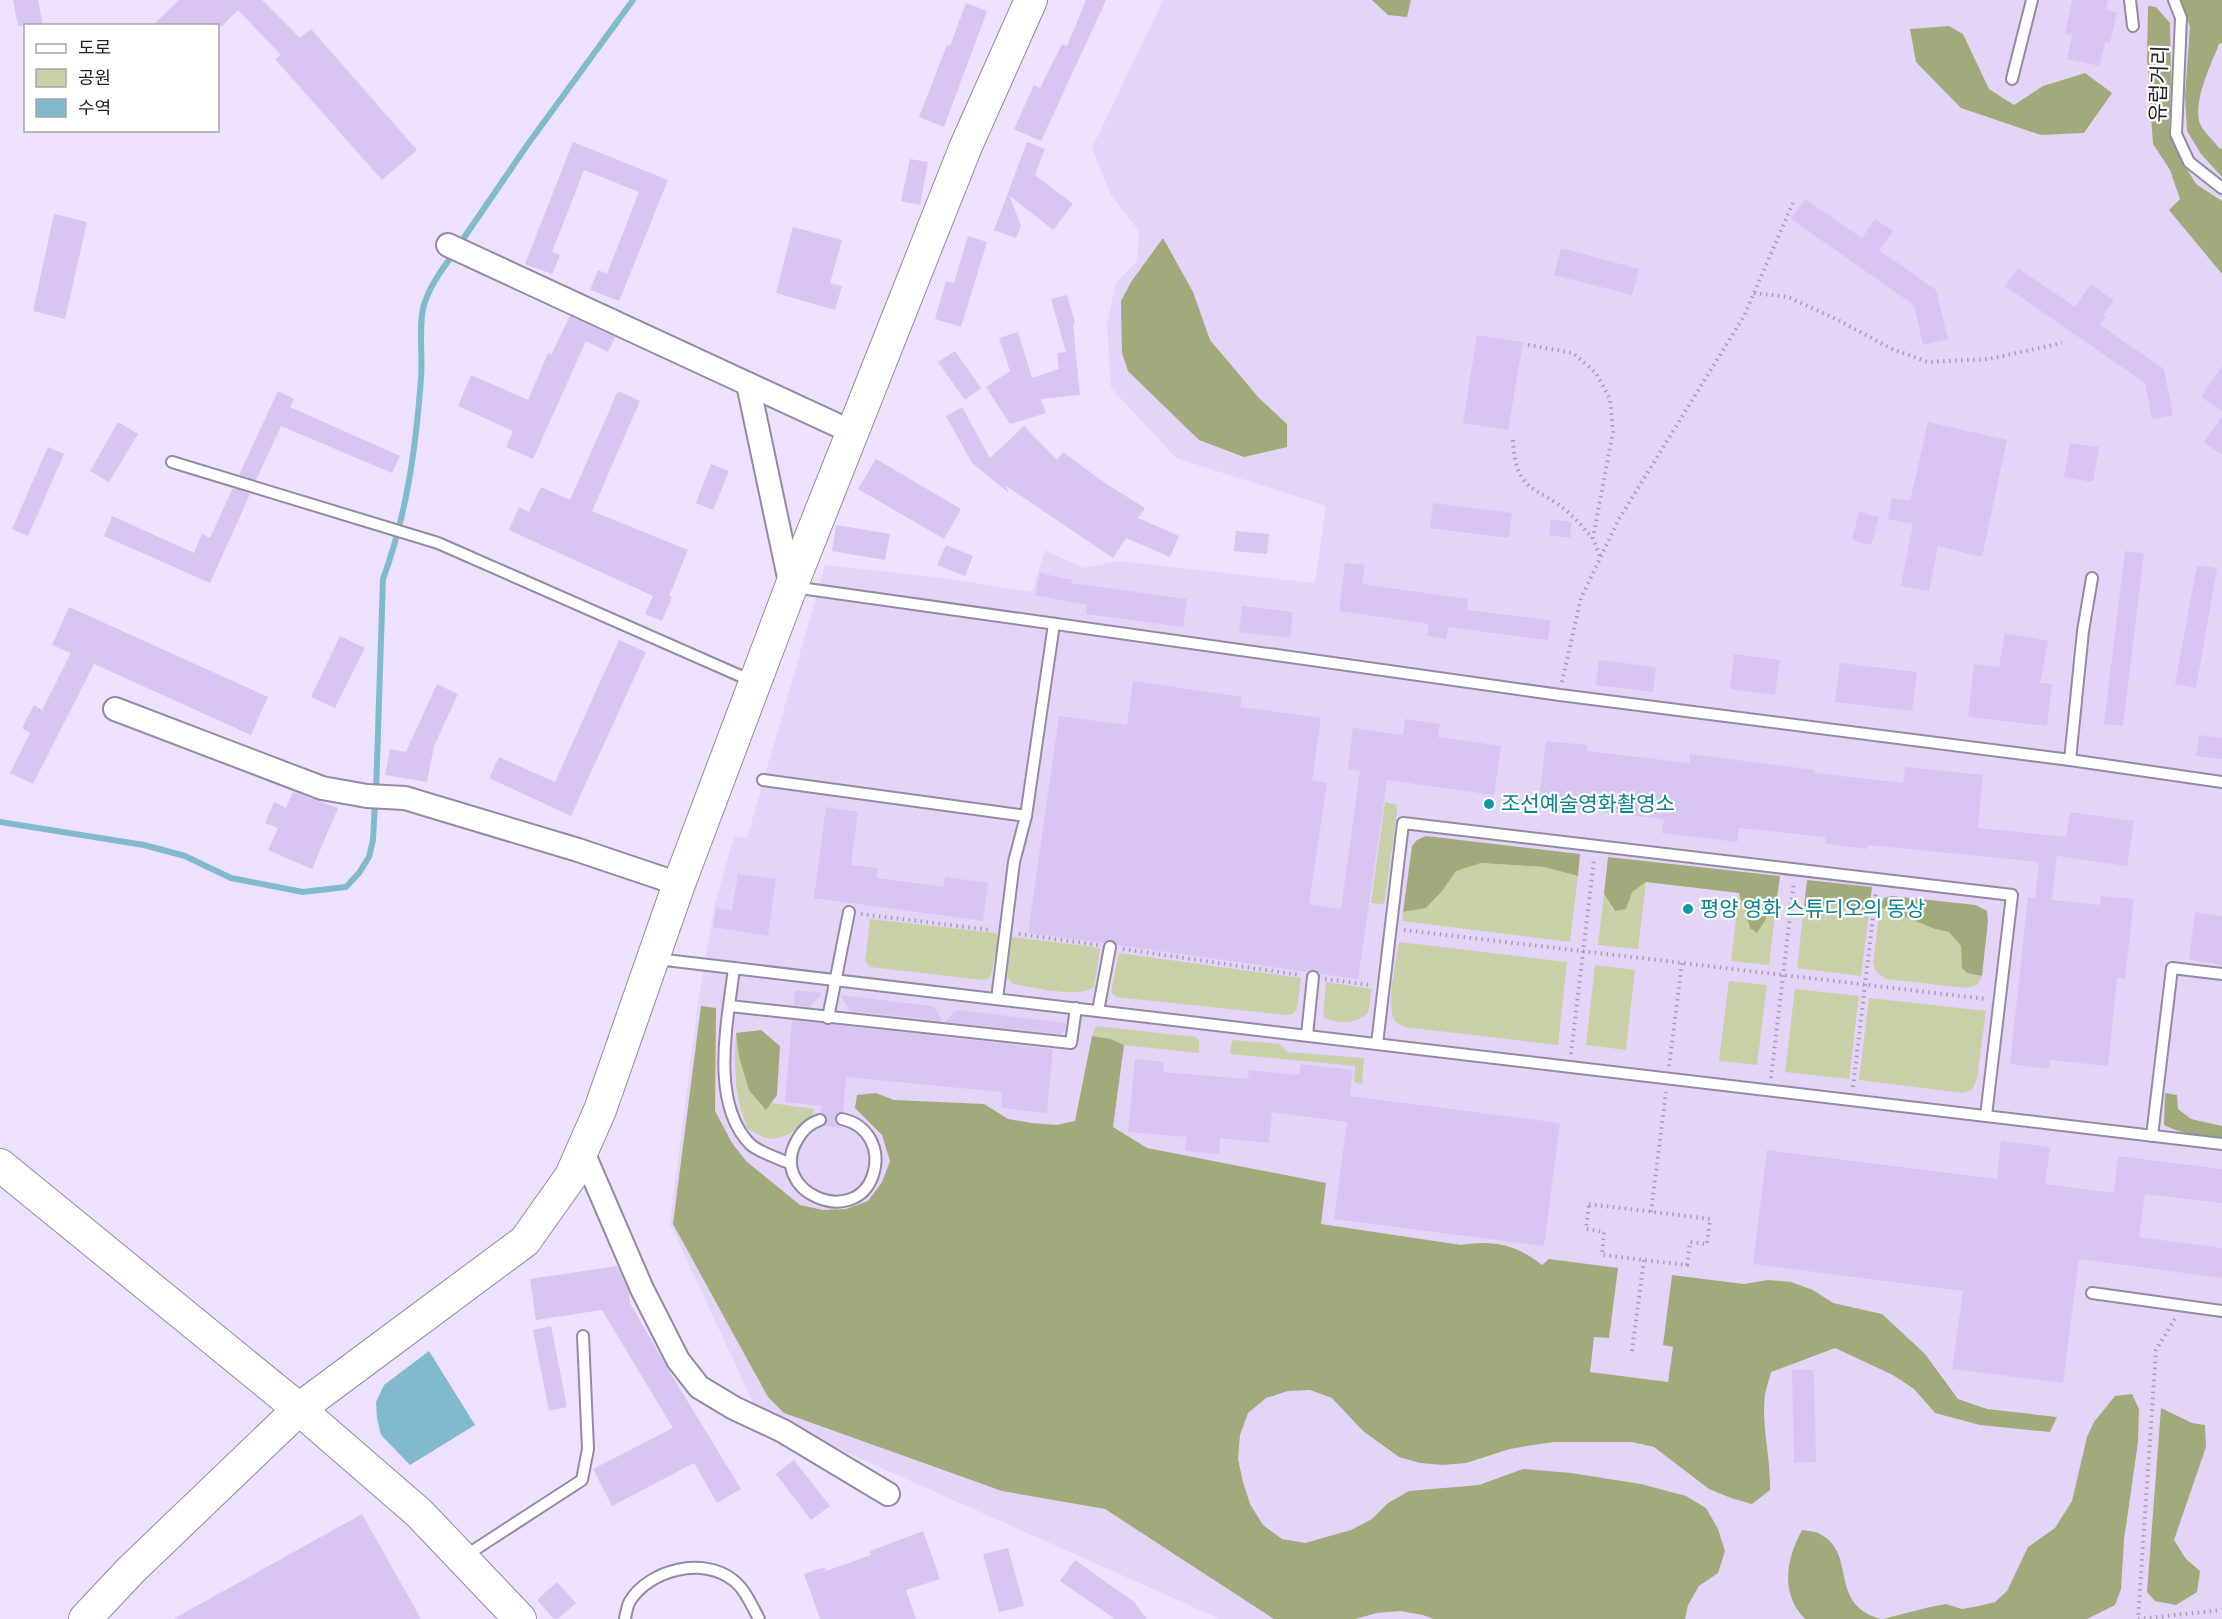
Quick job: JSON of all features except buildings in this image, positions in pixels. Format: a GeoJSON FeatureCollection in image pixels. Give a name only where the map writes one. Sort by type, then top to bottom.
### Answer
{"type":"FeatureCollection","features":[{"type":"Feature","properties":{"kind":"main road"},"geometry":{"type":"LineString","coordinates":[[85,1619],[131,1570],[299,1409],[525,1241],[571,1176],[600,1110],[679,884],[791,587],[966,146],[1031,0]]}},
{"type":"Feature","properties":{"kind":"main road"},"geometry":{"type":"LineString","coordinates":[[0,1165],[299,1409],[419,1513],[520,1619]]}},
{"type":"Feature","properties":{"kind":"street"},"geometry":{"type":"LineString","coordinates":[[448,245],[852,432]]}},
{"type":"Feature","properties":{"kind":"street"},"geometry":{"type":"LineString","coordinates":[[748,384],[791,587]]}},
{"type":"Feature","properties":{"kind":"street"},"geometry":{"type":"LineString","coordinates":[[115,710],[322,788],[405,798],[679,884]]}},
{"type":"Feature","properties":{"kind":"street"},"geometry":{"type":"LineString","coordinates":[[582,1150],[642,1289],[678,1360],[699,1387],[734,1408],[783,1431],[888,1494]]}},
{"type":"Feature","properties":{"kind":"lane"},"geometry":{"type":"LineString","coordinates":[[2012,79],[2032,0]]}},
{"type":"Feature","properties":{"kind":"lane"},"geometry":{"type":"LineString","coordinates":[[2130,0],[2133,26]]}},
{"type":"Feature","properties":{"kind":"lane","name":"유럽거리"},"geometry":{"type":"LineString","coordinates":[[2174,0],[2181,18],[2176,134],[2189,162],[2222,188]]}},
{"type":"Feature","properties":{"kind":"lane"},"geometry":{"type":"LineString","coordinates":[[172,462],[438,543],[755,683]]}},
{"type":"Feature","properties":{"kind":"lane"},"geometry":{"type":"LineString","coordinates":[[2070,760],[2083,632],[2092,578]]}},
{"type":"Feature","properties":{"kind":"lane"},"geometry":{"type":"LineString","coordinates":[[791,587],[1560,694],[2222,782]]}},
{"type":"Feature","properties":{"kind":"lane"},"geometry":{"type":"LineString","coordinates":[[997,999],[1014,862],[1026,816],[1054,624]]}},
{"type":"Feature","properties":{"kind":"lane"},"geometry":{"type":"LineString","coordinates":[[763,780],[1026,816]]}},
{"type":"Feature","properties":{"kind":"lane"},"geometry":{"type":"LineString","coordinates":[[1377,1044],[1403,823],[1878,879],[2012,895],[1986,1116]]}},
{"type":"Feature","properties":{"kind":"lane"},"geometry":{"type":"LineString","coordinates":[[828,1018],[849,912]]}},
{"type":"Feature","properties":{"kind":"lane"},"geometry":{"type":"LineString","coordinates":[[1098,1011],[1110,947]]}},
{"type":"Feature","properties":{"kind":"lane"},"geometry":{"type":"LineString","coordinates":[[654,958],[2222,1144]]}},
{"type":"Feature","properties":{"kind":"lane"},"geometry":{"type":"LineString","coordinates":[[734,968],[725,1065],[727,1095],[735,1122],[751,1145],[791,1164]]}},
{"type":"Feature","properties":{"kind":"lane"},"geometry":{"type":"LineString","coordinates":[[2152,1136],[2172,968],[2222,974]]}},
{"type":"Feature","properties":{"kind":"lane"},"geometry":{"type":"LineString","coordinates":[[1306,1035],[1314,977]]}},
{"type":"Feature","properties":{"kind":"lane"},"geometry":{"type":"LineString","coordinates":[[730,1006],[1071,1043],[1076,1008]]}},
{"type":"Feature","properties":{"kind":"lane"},"geometry":{"type":"LineString","coordinates":[[820,1120],[802,1131],[793,1147],[791,1164],[797,1182],[809,1194],[825,1202],[843,1202],[859,1194],[871,1181],[876,1164],[874,1147],[866,1132],[851,1121],[842,1119]]}},
{"type":"Feature","properties":{"kind":"lane"},"geometry":{"type":"LineString","coordinates":[[2092,1293],[2222,1311]]}},
{"type":"Feature","properties":{"kind":"lane"},"geometry":{"type":"LineString","coordinates":[[462,1558],[582,1480],[588,1449],[583,1336]]}},
{"type":"Feature","properties":{"kind":"lane"},"geometry":{"type":"LineString","coordinates":[[625,1619],[628,1603],[641,1587],[662,1575],[685,1567],[710,1569],[733,1580],[746,1595],[759,1619]]}},
{"type":"Feature","properties":{"kind":"path"},"geometry":{"type":"LineString","coordinates":[[1560,694],[1581,598],[1619,519],[1744,316],[1792,203]]}},
{"type":"Feature","properties":{"kind":"path"},"geometry":{"type":"LineString","coordinates":[[1754,293],[1788,297],[1892,349],[1928,362],[1989,359],[2062,343]]}},
{"type":"Feature","properties":{"kind":"path"},"geometry":{"type":"LineString","coordinates":[[1527,345],[1573,352],[1596,373],[1610,399],[1613,432],[1593,538]]}},
{"type":"Feature","properties":{"kind":"path"},"geometry":{"type":"LineString","coordinates":[[1513,440],[1514,462],[1526,485],[1569,513],[1593,538],[1601,558]]}},
{"type":"Feature","properties":{"kind":"path"},"geometry":{"type":"LineString","coordinates":[[1569,1066],[1595,846]]}},
{"type":"Feature","properties":{"kind":"path"},"geometry":{"type":"LineString","coordinates":[[1770,1090],[1796,870]]}},
{"type":"Feature","properties":{"kind":"path"},"geometry":{"type":"LineString","coordinates":[[1851,1100],[1878,879]]}},
{"type":"Feature","properties":{"kind":"path"},"geometry":{"type":"LineString","coordinates":[[1391,929],[1999,1001]]}},
{"type":"Feature","properties":{"kind":"path"},"geometry":{"type":"LineString","coordinates":[[1589,1204],[1710,1219],[1707,1244],[1690,1242],[1687,1265],[1644,1260],[1602,1255],[1604,1232],[1586,1229],[1589,1204]]}},
{"type":"Feature","properties":{"kind":"path"},"geometry":{"type":"LineString","coordinates":[[1632,1351],[1644,1260]]}},
{"type":"Feature","properties":{"kind":"path"},"geometry":{"type":"LineString","coordinates":[[2183,1305],[2156,1350],[2138,1618],[2222,1610]]}},
{"type":"Feature","properties":{"kind":"shaded area","name":"조선예술영화촬영소"},"geometry":{"type":"Polygon","coordinates":[[[1163,0],[2222,0],[2222,1619],[1220,1619],[758,1413],[670,1224],[698,1003],[715,903],[734,836],[747,838],[825,565],[943,578],[1032,592],[1045,550],[1083,568],[1120,561],[1315,583],[1326,506],[1176,458],[1111,388],[1107,324],[1116,283],[1137,261],[1139,231],[1110,194],[1092,148],[1163,0]]]}},
{"type":"Feature","properties":{"kind":"shaded area"},"geometry":{"type":"Polygon","coordinates":[[[1372,0],[1411,0],[1407,17],[1388,15],[1372,0]]]}},
{"type":"Feature","properties":{"kind":"shaded area"},"geometry":{"type":"Polygon","coordinates":[[[2181,0],[2222,0],[2222,43],[2219,44],[2207,73],[2198,107],[2201,126],[2222,149],[2222,177],[2201,154],[2187,131],[2185,96],[2190,27],[2181,0]]]}},
{"type":"Feature","properties":{"kind":"shaded area"},"geometry":{"type":"Polygon","coordinates":[[[2148,6],[2156,7],[2170,23],[2169,132],[2182,161],[2196,184],[2222,201],[2222,274],[2169,210],[2180,199],[2170,170],[2153,144],[2147,59],[2148,6]]]}},
{"type":"Feature","properties":{"kind":"shaded area"},"geometry":{"type":"Polygon","coordinates":[[[1949,26],[1963,34],[1989,89],[2014,105],[2043,86],[2085,73],[2112,93],[2084,133],[2041,135],[1961,108],[1916,62],[1910,29],[1949,26]]]}},
{"type":"Feature","properties":{"kind":"shaded area"},"geometry":{"type":"Polygon","coordinates":[[[1163,238],[1193,292],[1210,340],[1259,398],[1287,424],[1287,447],[1244,457],[1199,440],[1128,371],[1122,353],[1121,301],[1131,282],[1163,238]]]}},
{"type":"Feature","properties":{"kind":"shaded area"},"geometry":{"type":"Polygon","coordinates":[[[1426,836],[1580,854],[1578,876],[1544,867],[1481,863],[1456,871],[1443,890],[1426,908],[1403,912],[1412,846],[1417,840],[1426,836]]]}},
{"type":"Feature","properties":{"kind":"shaded area"},"geometry":{"type":"Polygon","coordinates":[[[1608,857],[1780,876],[1776,905],[1767,910],[1766,919],[1757,933],[1750,928],[1739,893],[1646,882],[1632,892],[1626,909],[1615,911],[1604,894],[1608,857]]]}},
{"type":"Feature","properties":{"kind":"shaded area"},"geometry":{"type":"Polygon","coordinates":[[[1807,880],[1872,887],[1869,912],[1837,905],[1804,907],[1807,880]]]}},
{"type":"Feature","properties":{"kind":"shaded area"},"geometry":{"type":"Polygon","coordinates":[[[1892,896],[1976,905],[1987,911],[1982,976],[1967,973],[1962,968],[1961,946],[1949,932],[1935,929],[1880,907],[1884,898],[1892,896]]]}},
{"type":"Feature","properties":{"kind":"shaded area"},"geometry":{"type":"Polygon","coordinates":[[[701,1006],[716,1008],[715,1111],[732,1143],[746,1161],[800,1205],[823,1210],[846,1209],[868,1201],[882,1182],[890,1161],[882,1135],[855,1108],[857,1095],[876,1093],[894,1100],[984,1104],[1008,1119],[1032,1123],[1056,1125],[1075,1121],[1092,1036],[1111,1039],[1124,1045],[1113,1127],[1147,1148],[1326,1183],[1321,1224],[1461,1245],[1484,1243],[1504,1245],[1523,1252],[1542,1265],[1549,1259],[1618,1268],[1609,1338],[1594,1337],[1590,1372],[1668,1382],[1673,1347],[1663,1345],[1672,1275],[1744,1284],[1768,1280],[1791,1282],[1813,1290],[1833,1303],[1882,1314],[1925,1354],[1958,1399],[1987,1409],[2057,1417],[2050,1432],[1980,1425],[1935,1413],[1914,1389],[1893,1375],[1835,1348],[1771,1372],[1765,1392],[1764,1406],[1770,1490],[1752,1504],[1709,1489],[1654,1447],[1632,1442],[1555,1442],[1510,1449],[1466,1463],[1443,1465],[1420,1463],[1399,1457],[1363,1431],[1332,1398],[1310,1390],[1288,1391],[1266,1398],[1248,1413],[1240,1435],[1238,1459],[1250,1504],[1263,1525],[1282,1539],[1305,1543],[1351,1530],[1372,1519],[1388,1503],[1409,1491],[1479,1485],[1523,1469],[1571,1473],[1641,1484],[1686,1496],[1706,1508],[1718,1529],[1725,1551],[1718,1573],[1699,1586],[1688,1605],[1685,1619],[1433,1619],[1400,1611],[1377,1613],[1355,1619],[1274,1619],[1105,1509],[1002,1491],[784,1413],[768,1397],[673,1224],[701,1006]]]}},
{"type":"Feature","properties":{"kind":"shaded area"},"geometry":{"type":"Polygon","coordinates":[[[761,1030],[780,1046],[777,1095],[766,1110],[749,1090],[739,1057],[736,1033],[761,1030]]]}},
{"type":"Feature","properties":{"kind":"shaded area"},"geometry":{"type":"Polygon","coordinates":[[[2165,1093],[2177,1095],[2178,1109],[2191,1119],[2222,1126],[2222,1138],[2192,1135],[2164,1125],[2165,1093]]]}},
{"type":"Feature","properties":{"kind":"shaded area"},"geometry":{"type":"Polygon","coordinates":[[[2132,1394],[2139,1409],[2138,1442],[2124,1540],[2121,1589],[2115,1605],[2087,1619],[1883,1619],[1946,1604],[1962,1609],[1995,1602],[2007,1591],[2028,1547],[2055,1528],[2072,1501],[2087,1437],[2094,1422],[2115,1396],[2132,1394]]]}},
{"type":"Feature","properties":{"kind":"shaded area"},"geometry":{"type":"Polygon","coordinates":[[[2161,1408],[2192,1423],[2205,1425],[2206,1447],[2174,1540],[2186,1559],[2200,1571],[2197,1592],[2176,1605],[2155,1601],[2147,1592],[2161,1408]]]}},
{"type":"Feature","properties":{"kind":"shaded area"},"geometry":{"type":"Polygon","coordinates":[[[1802,1530],[1818,1533],[1831,1543],[1838,1554],[1848,1591],[1854,1602],[1864,1612],[1881,1619],[1805,1619],[1792,1598],[1788,1576],[1792,1553],[1802,1530]]]}},
{"type":"Feature","properties":{"kind":"green space"},"geometry":{"type":"Polygon","coordinates":[[[1385,802],[1396,805],[1397,812],[1384,904],[1371,903],[1385,802]]]}},
{"type":"Feature","properties":{"kind":"green space"},"geometry":{"type":"Polygon","coordinates":[[[1481,863],[1544,867],[1578,876],[1570,942],[1402,921],[1403,912],[1426,908],[1443,890],[1456,871],[1481,863]]]}},
{"type":"Feature","properties":{"kind":"green space"},"geometry":{"type":"Polygon","coordinates":[[[1646,882],[1638,949],[1598,945],[1604,894],[1614,911],[1632,892],[1646,882]]]}},
{"type":"Feature","properties":{"kind":"green space"},"geometry":{"type":"Polygon","coordinates":[[[1739,893],[1746,909],[1766,919],[1767,910],[1776,905],[1769,965],[1731,961],[1739,893]]]}},
{"type":"Feature","properties":{"kind":"green space"},"geometry":{"type":"Polygon","coordinates":[[[1825,903],[1856,907],[1869,912],[1861,976],[1797,968],[1804,907],[1825,903]]]}},
{"type":"Feature","properties":{"kind":"green space"},"geometry":{"type":"Polygon","coordinates":[[[1880,907],[1935,929],[1949,932],[1961,946],[1962,968],[1967,973],[1982,976],[1977,985],[1966,988],[1886,979],[1877,973],[1873,964],[1880,907]]]}},
{"type":"Feature","properties":{"kind":"green space"},"geometry":{"type":"Polygon","coordinates":[[[870,919],[995,933],[998,941],[991,975],[988,979],[983,980],[870,967],[865,961],[870,919]]]}},
{"type":"Feature","properties":{"kind":"green space"},"geometry":{"type":"Polygon","coordinates":[[[1011,937],[1100,949],[1094,987],[1077,992],[1067,992],[1013,984],[1007,977],[1011,937]]]}},
{"type":"Feature","properties":{"kind":"green space"},"geometry":{"type":"Polygon","coordinates":[[[1399,942],[1567,962],[1558,1045],[1405,1027],[1396,1022],[1391,1006],[1391,995],[1399,942]]]}},
{"type":"Feature","properties":{"kind":"green space"},"geometry":{"type":"Polygon","coordinates":[[[1119,953],[1301,978],[1297,1009],[1293,1014],[1286,1015],[1116,997],[1111,992],[1119,953]]]}},
{"type":"Feature","properties":{"kind":"green space"},"geometry":{"type":"Polygon","coordinates":[[[1595,965],[1635,970],[1626,1050],[1586,1045],[1595,965]]]}},
{"type":"Feature","properties":{"kind":"green space"},"geometry":{"type":"Polygon","coordinates":[[[1729,981],[1767,985],[1757,1065],[1719,1061],[1729,981]]]}},
{"type":"Feature","properties":{"kind":"green space"},"geometry":{"type":"Polygon","coordinates":[[[1326,982],[1372,989],[1368,1013],[1363,1017],[1346,1022],[1323,1017],[1326,982]]]}},
{"type":"Feature","properties":{"kind":"green space"},"geometry":{"type":"Polygon","coordinates":[[[1795,989],[1859,996],[1849,1079],[1785,1072],[1795,989]]]}},
{"type":"Feature","properties":{"kind":"green space"},"geometry":{"type":"Polygon","coordinates":[[[1869,998],[1986,1011],[1977,1079],[1972,1090],[1963,1093],[1859,1080],[1869,998]]]}},
{"type":"Feature","properties":{"kind":"green space"},"geometry":{"type":"Polygon","coordinates":[[[1096,1026],[1195,1037],[1199,1040],[1199,1053],[1124,1045],[1111,1039],[1092,1036],[1096,1026]]]}},
{"type":"Feature","properties":{"kind":"green space"},"geometry":{"type":"Polygon","coordinates":[[[736,1033],[739,1057],[766,1110],[771,1103],[814,1109],[813,1116],[792,1132],[772,1139],[748,1129],[743,1117],[736,1082],[736,1033]]]}},
{"type":"Feature","properties":{"kind":"green space"},"geometry":{"type":"Polygon","coordinates":[[[1232,1040],[1280,1044],[1287,1052],[1364,1058],[1362,1084],[1354,1082],[1355,1066],[1230,1054],[1232,1040]]]}},
{"type":"Feature","properties":{"kind":"water"},"geometry":{"type":"Polygon","coordinates":[[[429,1351],[475,1425],[410,1465],[381,1435],[376,1402],[384,1385],[429,1351]]]}},
{"type":"Feature","properties":{"kind":"waterway"},"geometry":{"type":"LineString","coordinates":[[459,245],[528,144],[633,0]]}},
{"type":"Feature","properties":{"kind":"waterway"},"geometry":{"type":"LineString","coordinates":[[376,792],[383,579],[398,530],[413,454],[421,378],[422,313],[433,284],[453,254]]}},
{"type":"Feature","properties":{"kind":"waterway"},"geometry":{"type":"LineString","coordinates":[[0,822],[144,845],[185,856],[231,878],[303,892],[346,887],[359,873],[369,857],[373,840],[375,802]]}},
{"type":"Feature","properties":{"kind":"place","name":"조선예술영화촬영소"},"geometry":{"type":"Point","coordinates":[1489,804]}},
{"type":"Feature","properties":{"kind":"place","name":"평양 영화 스튜디오의 동상"},"geometry":{"type":"Point","coordinates":[1688,909]}}]}
